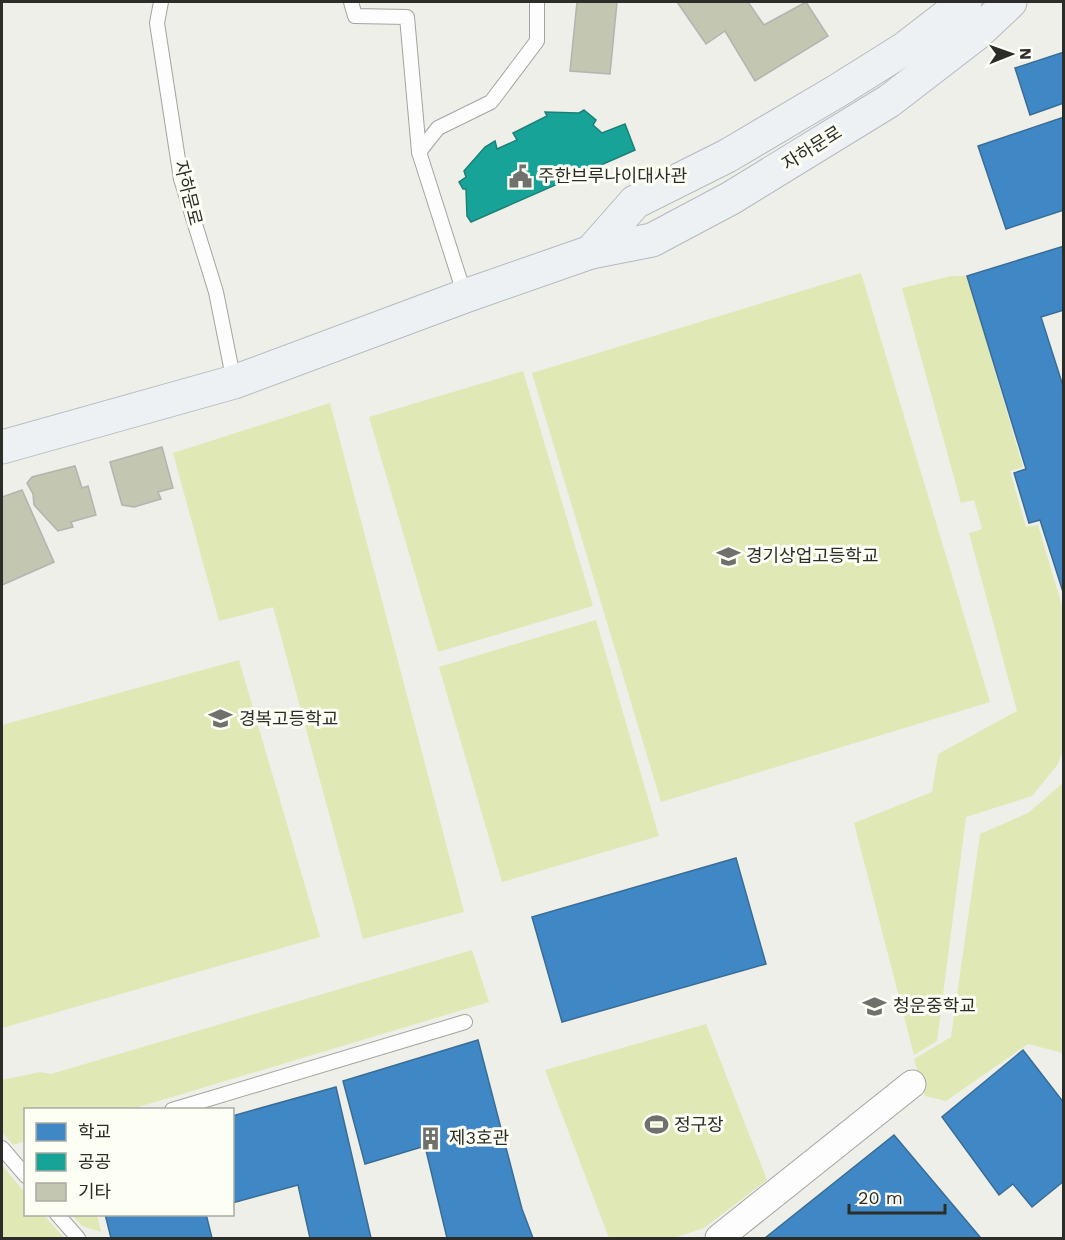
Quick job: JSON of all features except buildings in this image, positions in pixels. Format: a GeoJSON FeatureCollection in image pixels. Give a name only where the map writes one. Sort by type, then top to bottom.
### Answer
{"type":"FeatureCollection","features":[{"type":"Feature","properties":{"kind":"main road","name":"자하문로"},"geometry":{"type":"LineString","coordinates":[[591,252],[635,202],[727,156],[837,91],[904,49],[965,2]]}},
{"type":"Feature","properties":{"kind":"main road","name":"자하문로"},"geometry":{"type":"LineString","coordinates":[[2,447],[234,382],[591,252],[652,240],[731,198],[889,101],[976,34],[1010,2]]}},
{"type":"Feature","properties":{"kind":"street"},"geometry":{"type":"LineString","coordinates":[[719,1239],[912,1084]]}},
{"type":"Feature","properties":{"kind":"lane","name":"자하문로"},"geometry":{"type":"LineString","coordinates":[[161,2],[157,22],[182,179],[216,292],[234,382]]}},
{"type":"Feature","properties":{"kind":"lane"},"geometry":{"type":"LineString","coordinates":[[351,2],[355,16],[407,17],[419,152],[465,296]]}},
{"type":"Feature","properties":{"kind":"lane"},"geometry":{"type":"LineString","coordinates":[[419,152],[438,128],[491,102],[537,41],[537,2]]}},
{"type":"Feature","properties":{"kind":"lane"},"geometry":{"type":"LineString","coordinates":[[179,1108],[465,1022]]}},
{"type":"Feature","properties":{"kind":"lane"},"geometry":{"type":"LineString","coordinates":[[6,1153],[24,1154]]}},
{"type":"Feature","properties":{"kind":"lane"},"geometry":{"type":"LineString","coordinates":[[6,1153],[24,1174]]}},
{"type":"Feature","properties":{"kind":"lane"},"geometry":{"type":"LineString","coordinates":[[58,1216],[78,1239]]}},
{"type":"Feature","properties":{"kind":"green space"},"geometry":{"type":"Polygon","coordinates":[[[861,273],[990,702],[661,802],[532,373],[861,273]]]}},
{"type":"Feature","properties":{"kind":"green space"},"geometry":{"type":"Polygon","coordinates":[[[951,276],[967,276],[1023,467],[1010,471],[1026,527],[1038,525],[1063,609],[1063,750],[1058,764],[1032,796],[966,817],[937,1041],[914,1055],[854,823],[932,792],[938,754],[1017,711],[969,533],[982,529],[974,500],[961,503],[902,288],[951,276]]]}},
{"type":"Feature","properties":{"kind":"green space"},"geometry":{"type":"Polygon","coordinates":[[[523,371],[593,606],[438,652],[369,417],[523,371]]]}},
{"type":"Feature","properties":{"kind":"green space"},"geometry":{"type":"Polygon","coordinates":[[[330,403],[464,912],[363,939],[273,607],[219,621],[173,453],[330,403]]]}},
{"type":"Feature","properties":{"kind":"green space"},"geometry":{"type":"Polygon","coordinates":[[[596,620],[659,836],[502,882],[439,667],[596,620]]]}},
{"type":"Feature","properties":{"kind":"green space"},"geometry":{"type":"Polygon","coordinates":[[[239,660],[320,937],[2,1028],[2,725],[239,660]]]}},
{"type":"Feature","properties":{"kind":"green space"},"geometry":{"type":"Polygon","coordinates":[[[1063,783],[1063,1053],[1028,1044],[946,1101],[925,1096],[914,1059],[951,1037],[980,834],[1028,813],[1063,783]]]}},
{"type":"Feature","properties":{"kind":"green space"},"geometry":{"type":"Polygon","coordinates":[[[472,950],[489,1002],[135,1108],[24,1108],[24,1141],[13,1145],[2,1132],[2,1080],[40,1072],[51,1074],[472,950]]]}},
{"type":"Feature","properties":{"kind":"green space","name":"정구장"},"geometry":{"type":"Polygon","coordinates":[[[706,1024],[767,1180],[704,1228],[674,1238],[609,1238],[545,1070],[706,1024]]]}},
{"type":"Feature","properties":{"kind":"green space"},"geometry":{"type":"Polygon","coordinates":[[[2,1165],[24,1192],[24,1216],[45,1216],[64,1238],[2,1238],[2,1165]]]}},
{"type":"Feature","properties":{"kind":"green space"},"geometry":{"type":"Polygon","coordinates":[[[73,1216],[97,1216],[101,1232],[82,1226],[73,1216]]]}},
{"type":"Feature","properties":{"kind":"place","name":"주한브루나이대사관"},"geometry":{"type":"Point","coordinates":[520,176]}},
{"type":"Feature","properties":{"kind":"place","name":"경기상업고등학교"},"geometry":{"type":"Point","coordinates":[728,556]}},
{"type":"Feature","properties":{"kind":"place","name":"경복고등학교"},"geometry":{"type":"Point","coordinates":[221,719]}},
{"type":"Feature","properties":{"kind":"place","name":"청운중학교"},"geometry":{"type":"Point","coordinates":[875,1006]}},
{"type":"Feature","properties":{"kind":"place","name":"정구장"},"geometry":{"type":"Point","coordinates":[656,1125]}},
{"type":"Feature","properties":{"kind":"place","name":"제3호관"},"geometry":{"type":"Point","coordinates":[431,1138]}}]}
